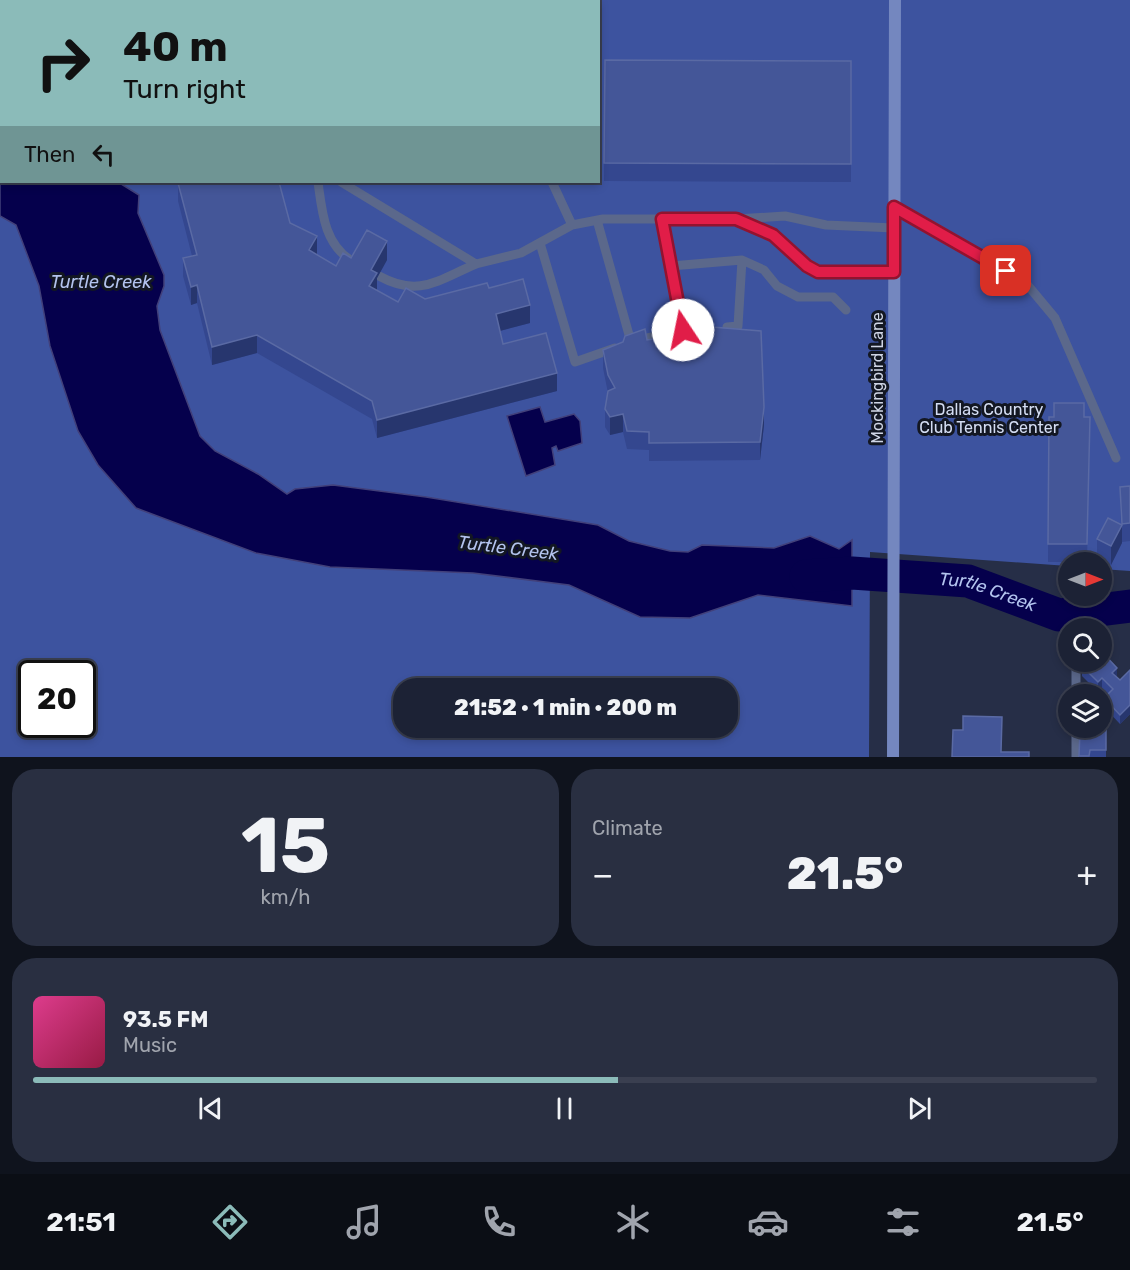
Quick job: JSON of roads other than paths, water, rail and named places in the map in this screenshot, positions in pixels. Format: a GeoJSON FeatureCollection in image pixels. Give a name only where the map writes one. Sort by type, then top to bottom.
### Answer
{"type":"FeatureCollection","features":[{"type":"Feature","properties":{"kind":"main road","name":"Mockingbird Lane"},"geometry":{"type":"LineString","coordinates":[[893,757],[895,0]]}},
{"type":"Feature","properties":{"kind":"lane"},"geometry":{"type":"LineString","coordinates":[[318,183],[325,226],[340,254],[358,264]]}},
{"type":"Feature","properties":{"kind":"lane"},"geometry":{"type":"LineString","coordinates":[[343,183],[476,264]]}},
{"type":"Feature","properties":{"kind":"lane"},"geometry":{"type":"LineString","coordinates":[[552,183],[572,225]]}},
{"type":"Feature","properties":{"kind":"lane"},"geometry":{"type":"LineString","coordinates":[[894,207],[1025,282],[1055,318],[1116,458]]}},
{"type":"Feature","properties":{"kind":"lane"},"geometry":{"type":"LineString","coordinates":[[379,276],[394,284],[419,288],[476,264],[521,253],[572,225],[597,220],[736,219],[785,216],[826,225],[894,228]]}},
{"type":"Feature","properties":{"kind":"lane"},"geometry":{"type":"LineString","coordinates":[[540,243],[575,362],[631,342],[687,329],[670,266],[662,219]]}},
{"type":"Feature","properties":{"kind":"lane"},"geometry":{"type":"LineString","coordinates":[[736,219],[773,235],[807,266],[818,272],[894,272]]}},
{"type":"Feature","properties":{"kind":"lane"},"geometry":{"type":"LineString","coordinates":[[597,220],[631,342]]}},
{"type":"Feature","properties":{"kind":"lane"},"geometry":{"type":"LineString","coordinates":[[670,266],[742,260],[764,270],[777,286],[798,297],[833,297],[846,310]]}},
{"type":"Feature","properties":{"kind":"lane"},"geometry":{"type":"LineString","coordinates":[[727,327],[738,326],[742,260]]}},
{"type":"Feature","properties":{"kind":"lane"},"geometry":{"type":"LineString","coordinates":[[1076,738],[1076,757]]}},
{"type":"Feature","properties":{"kind":"water","name":"Turtle Creek"},"geometry":{"type":"Polygon","coordinates":[[[0,183],[120,183],[139,195],[138,213],[164,275],[164,286],[157,306],[160,330],[200,436],[215,451],[258,474],[287,494],[295,489],[333,485],[426,497],[598,525],[629,541],[670,551],[688,552],[702,545],[774,548],[810,536],[839,549],[852,540],[852,606],[758,595],[690,618],[640,617],[569,585],[473,573],[330,567],[256,553],[136,508],[98,465],[78,431],[50,346],[39,286],[16,225],[0,216],[0,183]]]}},
{"type":"Feature","properties":{"kind":"water"},"geometry":{"type":"Polygon","coordinates":[[[540,407],[545,422],[574,414],[580,421],[582,443],[558,451],[556,446],[552,448],[555,465],[526,476],[507,416],[540,407]]]}},
{"type":"Feature","properties":{"kind":"waterway","name":"Turtle Creek"},"geometry":{"type":"LineString","coordinates":[[806,576],[852,573],[968,581],[1059,615],[1130,606]]}},
{"type":"Feature","properties":{"kind":"park label","name":"Dallas Country Club Tennis Center"},"geometry":{"type":"Point","coordinates":[989,418]}}]}
